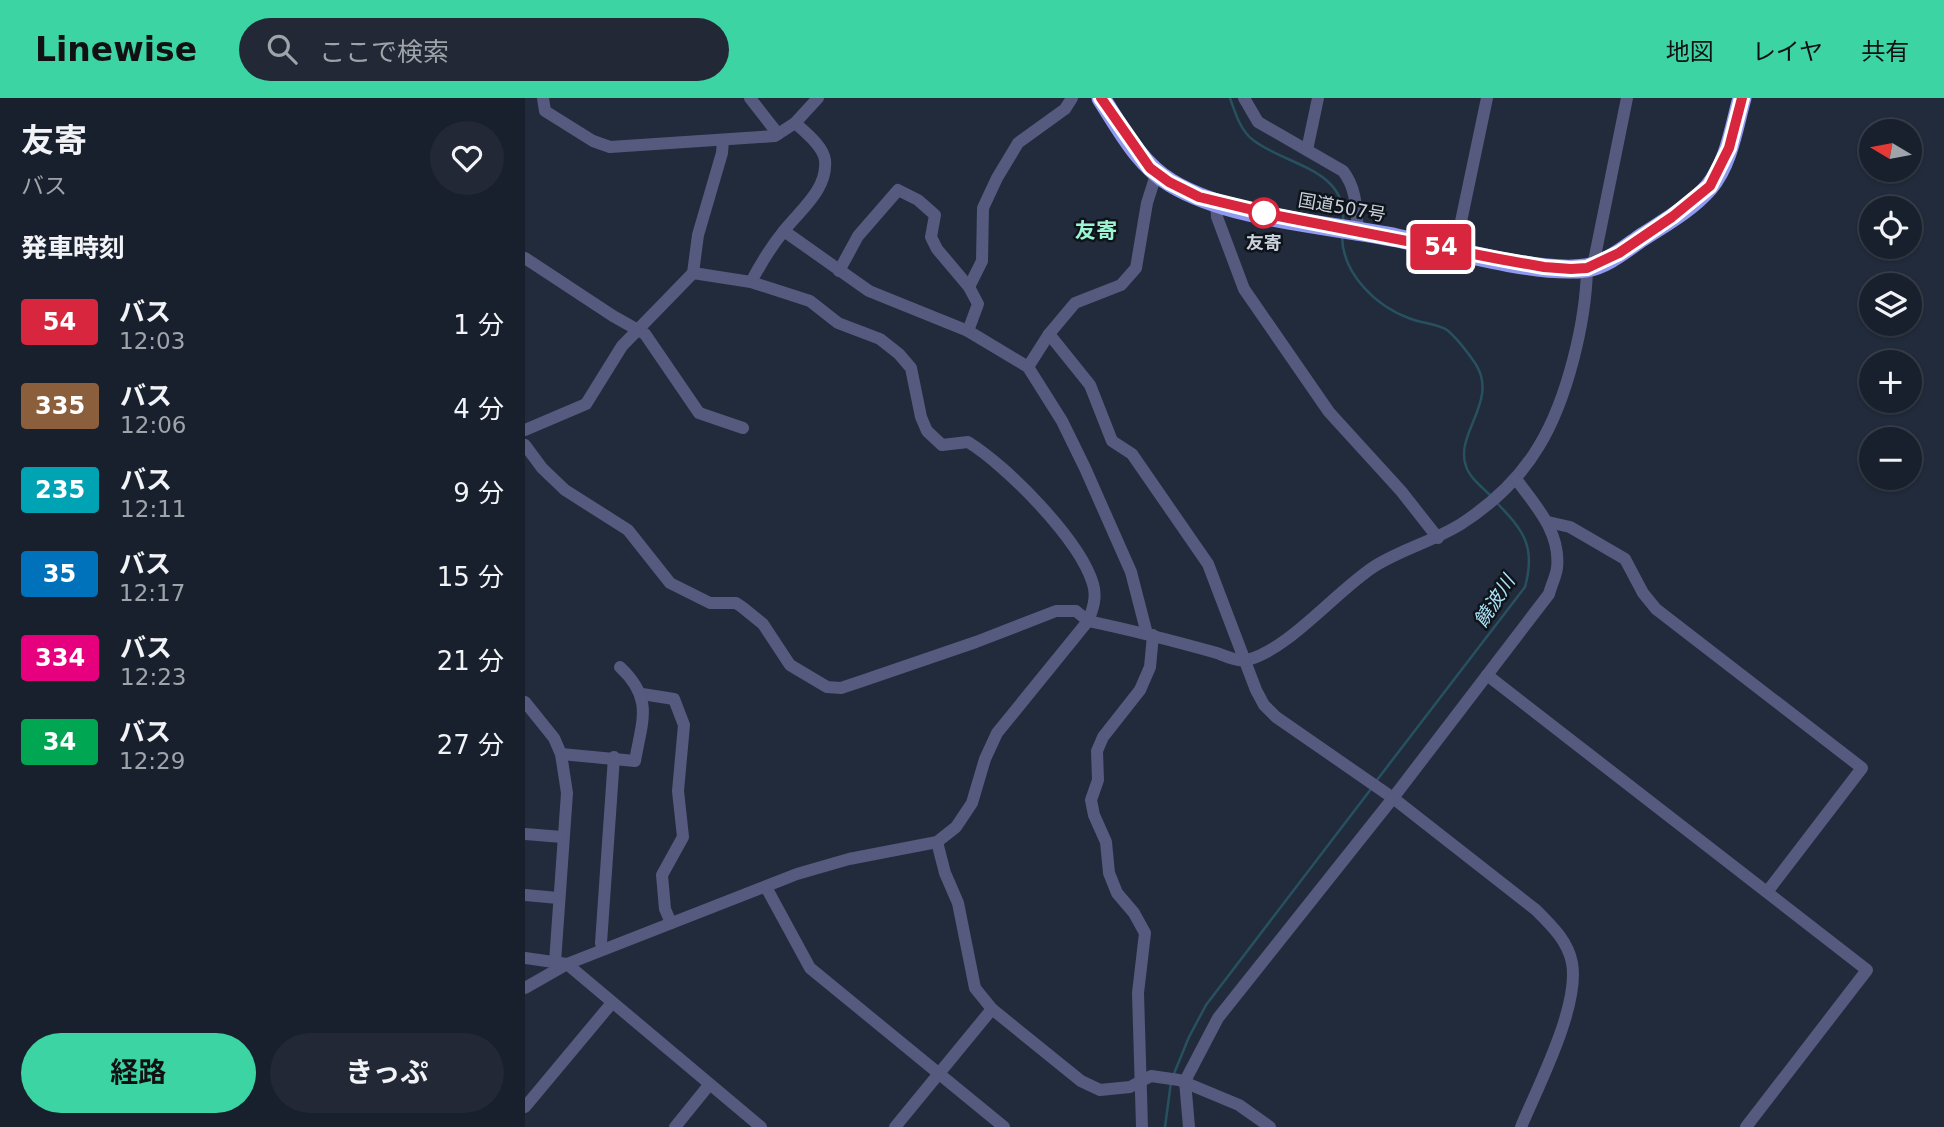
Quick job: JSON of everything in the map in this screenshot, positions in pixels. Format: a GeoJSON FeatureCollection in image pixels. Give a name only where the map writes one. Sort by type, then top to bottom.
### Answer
{"type":"FeatureCollection","features":[{"type":"Feature","properties":{"kind":"highway","name":"国道507号"},"geometry":{"type":"LineString","coordinates":[[1101,98],[1134,148],[1159,175],[1187,192],[1216,202],[1544,267],[1590,267],[1619,253],[1662,225],[1710,186],[1729,148],[1742,98]]}},
{"type":"Feature","properties":{"kind":"street"},"geometry":{"type":"LineString","coordinates":[[543,98],[541,100],[545,111],[593,141],[610,147],[778,134],[795,123],[818,98]]}},
{"type":"Feature","properties":{"kind":"street"},"geometry":{"type":"LineString","coordinates":[[750,98],[778,134]]}},
{"type":"Feature","properties":{"kind":"street"},"geometry":{"type":"LineString","coordinates":[[969,286],[982,261],[983,208],[997,178],[1018,143],[1065,109],[1072,98]]}},
{"type":"Feature","properties":{"kind":"street"},"geometry":{"type":"LineString","coordinates":[[1244,98],[1258,122],[1343,171],[1351,181],[1355,193],[1355,230]]}},
{"type":"Feature","properties":{"kind":"street"},"geometry":{"type":"LineString","coordinates":[[1307,150],[1318,98]]}},
{"type":"Feature","properties":{"kind":"street"},"geometry":{"type":"LineString","coordinates":[[1455,250],[1487,98]]}},
{"type":"Feature","properties":{"kind":"street"},"geometry":{"type":"LineString","coordinates":[[525,445],[542,468],[565,490],[628,530],[670,583],[710,603],[736,603],[743,607],[763,624],[790,665],[827,687],[841,688],[976,642],[1056,611],[1076,611],[1088,621],[1150,634],[1244,661],[1263,654],[1298,629],[1375,566],[1438,538],[1485,508],[1516,479],[1540,446],[1584,321],[1590,267],[1627,98]]}},
{"type":"Feature","properties":{"kind":"street"},"geometry":{"type":"LineString","coordinates":[[751,282],[765,256],[813,197],[824,178],[825,158],[815,143],[795,123]]}},
{"type":"Feature","properties":{"kind":"street"},"geometry":{"type":"LineString","coordinates":[[525,430],[586,404],[622,346],[692,273],[698,235],[722,153],[723,140]]}},
{"type":"Feature","properties":{"kind":"street"},"geometry":{"type":"LineString","coordinates":[[1028,367],[1049,334],[1075,303],[1121,285],[1136,268],[1147,203],[1154,181],[1159,175]]}},
{"type":"Feature","properties":{"kind":"street"},"geometry":{"type":"LineString","coordinates":[[839,271],[857,236],[898,190],[918,200],[935,215],[931,237],[937,249],[969,286],[978,304],[968,331]]}},
{"type":"Feature","properties":{"kind":"street"},"geometry":{"type":"LineString","coordinates":[[1216,202],[1217,216],[1244,289],[1329,412],[1401,491],[1438,538]]}},
{"type":"Feature","properties":{"kind":"street"},"geometry":{"type":"LineString","coordinates":[[784,231],[869,291],[968,331],[1028,367],[1062,421],[1131,572],[1150,634],[1150,667],[1140,690],[1103,737],[1097,751],[1098,780],[1091,800],[1106,842],[1109,873],[1117,893],[1134,913],[1145,933],[1138,993],[1146,1078],[1142,1127]]}},
{"type":"Feature","properties":{"kind":"street"},"geometry":{"type":"LineString","coordinates":[[525,258],[645,334],[699,413],[743,428]]}},
{"type":"Feature","properties":{"kind":"street"},"geometry":{"type":"LineString","coordinates":[[525,988],[561,963],[766,887],[849,859],[937,842],[956,827],[972,803],[985,759],[997,733],[1088,621],[1094,606],[1094,587],[1088,571],[1062,528],[993,458],[968,442],[942,445],[927,431],[921,417],[911,368],[899,354],[880,339],[838,323],[810,301],[751,282],[692,273]]}},
{"type":"Feature","properties":{"kind":"street"},"geometry":{"type":"LineString","coordinates":[[1049,334],[1090,385],[1112,441],[1132,454],[1208,564],[1244,661],[1264,705],[1276,717],[1390,796],[1536,911],[1553,927],[1566,946],[1572,964],[1572,989],[1566,1017],[1522,1127]]}},
{"type":"Feature","properties":{"kind":"street"},"geometry":{"type":"LineString","coordinates":[[1189,1127],[1182,1081],[1218,1018],[1549,594],[1557,568],[1555,543],[1548,522],[1516,479]]}},
{"type":"Feature","properties":{"kind":"street"},"geometry":{"type":"LineString","coordinates":[[1548,522],[1570,527],[1625,559],[1643,593],[1656,609],[1862,768],[1767,892]]}},
{"type":"Feature","properties":{"kind":"street"},"geometry":{"type":"LineString","coordinates":[[561,754],[635,761],[644,705],[642,694],[620,667]]}},
{"type":"Feature","properties":{"kind":"street"},"geometry":{"type":"LineString","coordinates":[[1487,675],[1867,970],[1747,1127]]}},
{"type":"Feature","properties":{"kind":"street"},"geometry":{"type":"LineString","coordinates":[[642,694],[674,699],[684,725],[678,791],[683,837],[662,875],[665,909],[671,923]]}},
{"type":"Feature","properties":{"kind":"street"},"geometry":{"type":"LineString","coordinates":[[525,702],[554,738],[561,754],[567,793],[558,898],[561,963]]}},
{"type":"Feature","properties":{"kind":"street"},"geometry":{"type":"LineString","coordinates":[[603,949],[601,943],[614,757]]}},
{"type":"Feature","properties":{"kind":"street"},"geometry":{"type":"LineString","coordinates":[[525,834],[562,837]]}},
{"type":"Feature","properties":{"kind":"street"},"geometry":{"type":"LineString","coordinates":[[937,842],[945,873],[958,903],[975,988],[982,1000],[992,1009],[1081,1081],[1100,1090],[1130,1087],[1146,1078],[1182,1081],[1239,1105],[1270,1127]]}},
{"type":"Feature","properties":{"kind":"street"},"geometry":{"type":"LineString","coordinates":[[766,887],[810,968],[1005,1127]]}},
{"type":"Feature","properties":{"kind":"street"},"geometry":{"type":"LineString","coordinates":[[525,895],[558,898]]}},
{"type":"Feature","properties":{"kind":"street"},"geometry":{"type":"LineString","coordinates":[[525,958],[561,963],[761,1127]]}},
{"type":"Feature","properties":{"kind":"street"},"geometry":{"type":"LineString","coordinates":[[525,1107],[611,1004]]}},
{"type":"Feature","properties":{"kind":"street"},"geometry":{"type":"LineString","coordinates":[[895,1127],[992,1009]]}},
{"type":"Feature","properties":{"kind":"street"},"geometry":{"type":"LineString","coordinates":[[675,1127],[709,1085]]}},
{"type":"Feature","properties":{"kind":"waterway","name":"饒波川"},"geometry":{"type":"LineString","coordinates":[[1230,98],[1248,136],[1266,149],[1325,179],[1342,203],[1343,220]]}},
{"type":"Feature","properties":{"kind":"waterway","name":"饒波川"},"geometry":{"type":"LineString","coordinates":[[1342,237],[1348,264],[1374,298],[1398,314],[1447,330],[1475,363],[1481,377],[1482,390],[1464,454],[1470,474],[1490,495]]}},
{"type":"Feature","properties":{"kind":"waterway","name":"饒波川"},"geometry":{"type":"LineString","coordinates":[[1377,780],[1525,587],[1529,561],[1525,540],[1521,531],[1497,503]]}},
{"type":"Feature","properties":{"kind":"waterway","name":"饒波川"},"geometry":{"type":"LineString","coordinates":[[1173,1076],[1206,1005],[1371,789]]}},
{"type":"Feature","properties":{"kind":"waterway","name":"饒波川"},"geometry":{"type":"LineString","coordinates":[[1165,1127],[1171,1082]]}},
{"type":"Feature","properties":{"kind":"bus line","name":"54"},"geometry":{"type":"LineString","coordinates":[[1101,98],[1150,168],[1169,182],[1199,197],[1228,206],[1499,259],[1571,269],[1587,268],[1608,260],[1672,217],[1710,186],[1729,148],[1742,98]]}},
{"type":"Feature","properties":{"kind":"place","name":"友寄"},"geometry":{"type":"Point","coordinates":[1264,213]}},
{"type":"Feature","properties":{"kind":"district","name":"友寄"},"geometry":{"type":"Point","coordinates":[1096,231]}}]}
